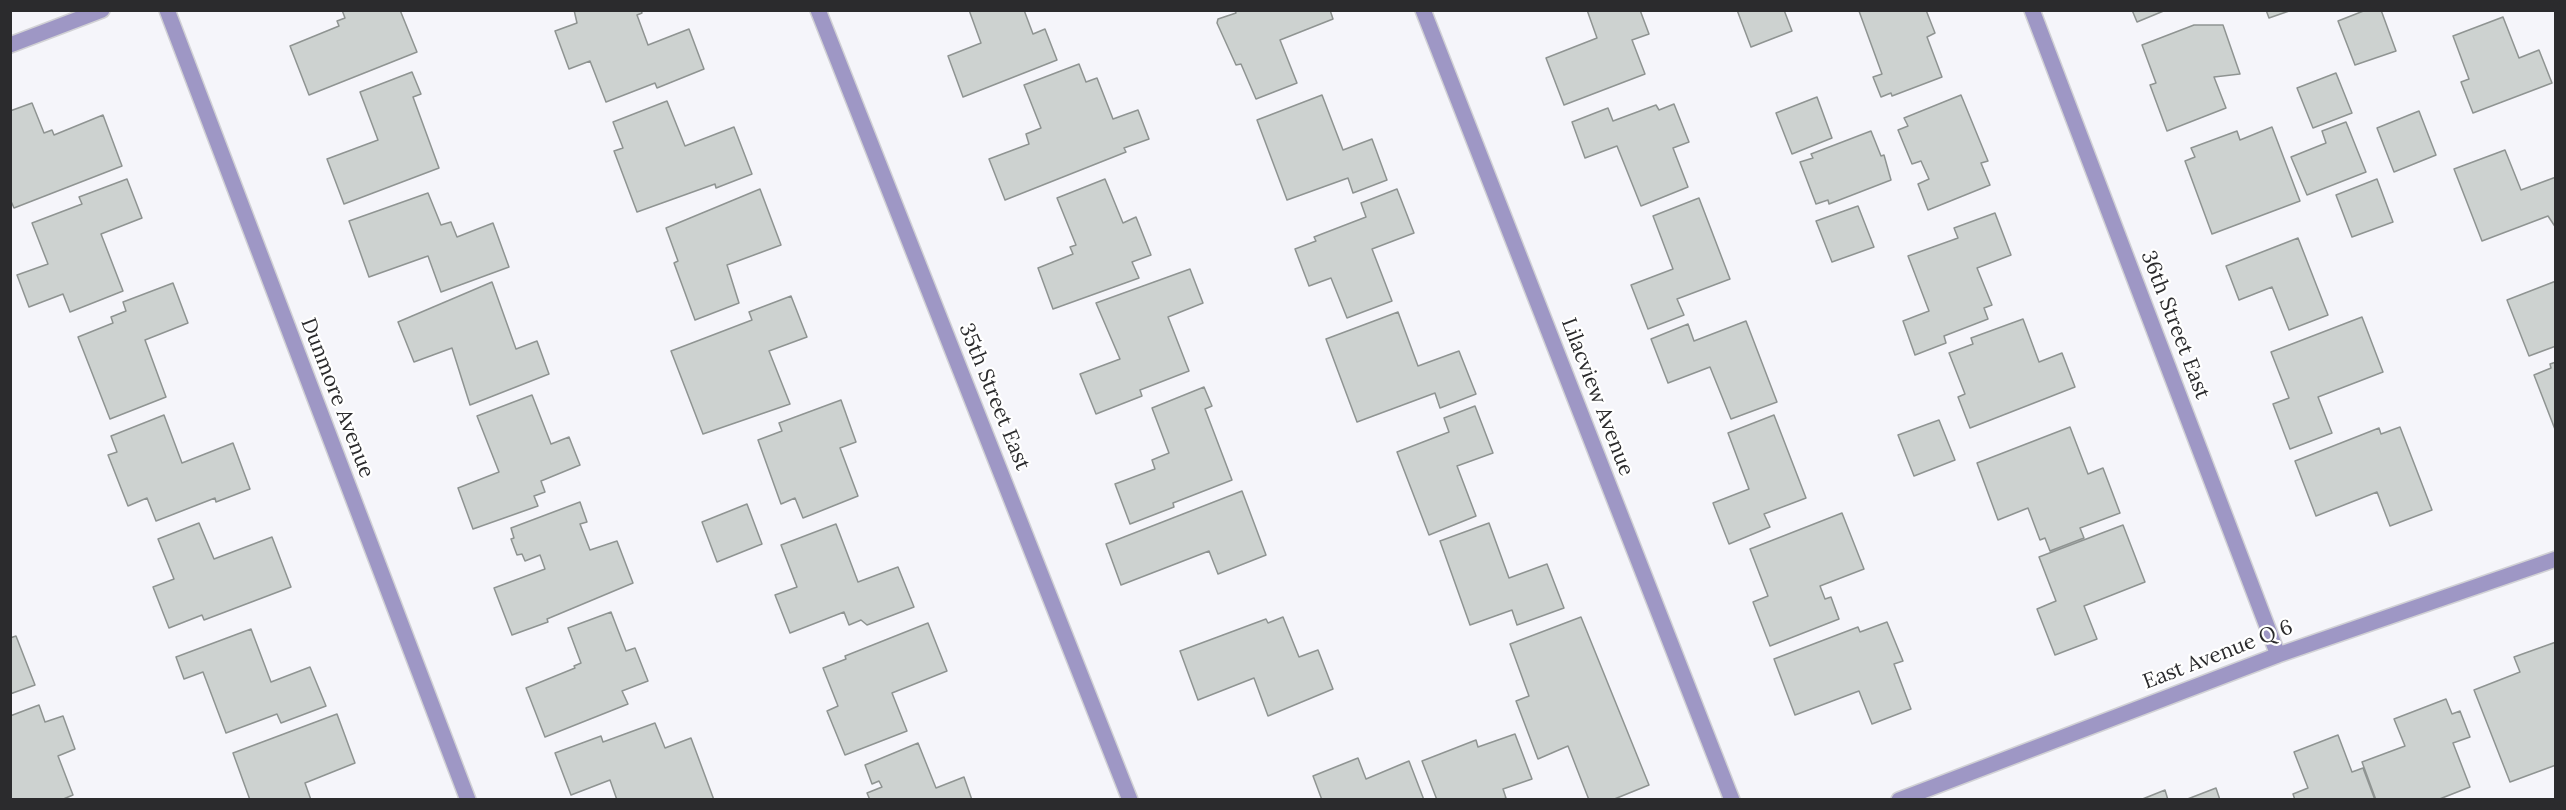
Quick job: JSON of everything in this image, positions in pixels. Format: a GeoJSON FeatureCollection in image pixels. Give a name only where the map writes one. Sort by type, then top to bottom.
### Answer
{"type":"FeatureCollection","features":[{"type":"Feature","properties":{"kind":"street"},"geometry":{"type":"LineString","coordinates":[[10,45],[102,10]]}},
{"type":"Feature","properties":{"kind":"street","name":"Dunmore Avenue"},"geometry":{"type":"LineString","coordinates":[[167,10],[468,800]]}},
{"type":"Feature","properties":{"kind":"street","name":"35th Street East"},"geometry":{"type":"LineString","coordinates":[[818,10],[1130,800]]}},
{"type":"Feature","properties":{"kind":"street","name":"Lilacview Avenue"},"geometry":{"type":"LineString","coordinates":[[1423,10],[1732,800]]}},
{"type":"Feature","properties":{"kind":"street","name":"36th Street East"},"geometry":{"type":"LineString","coordinates":[[2032,10],[2278,655]]}},
{"type":"Feature","properties":{"kind":"street","name":"East Avenue Q 6"},"geometry":{"type":"LineString","coordinates":[[1899,800],[2278,655],[2556,559]]}},
{"type":"Feature","properties":{"kind":"building"},"geometry":{"type":"Polygon","coordinates":[[[342,10],[400,10],[417,52],[309,95],[290,46],[339,26],[337,21],[345,18],[342,10]]]}},
{"type":"Feature","properties":{"kind":"building"},"geometry":{"type":"Polygon","coordinates":[[[574,10],[641,10],[642,13],[637,15],[648,45],[689,29],[704,69],[657,88],[655,83],[606,102],[590,61],[569,69],[555,31],[577,23],[574,10]]]}},
{"type":"Feature","properties":{"kind":"building"},"geometry":{"type":"Polygon","coordinates":[[[969,10],[1024,10],[1033,34],[1045,29],[1057,60],[963,97],[948,56],[981,43],[969,10]]]}},
{"type":"Feature","properties":{"kind":"building"},"geometry":{"type":"Polygon","coordinates":[[[1235,10],[1330,10],[1333,19],[1280,40],[1297,83],[1256,99],[1241,64],[1236,65],[1217,23],[1218,19],[1236,13],[1235,10]]]}},
{"type":"Feature","properties":{"kind":"building"},"geometry":{"type":"Polygon","coordinates":[[[1587,10],[1640,10],[1649,34],[1632,40],[1645,74],[1564,105],[1546,58],[1597,38],[1587,10]]]}},
{"type":"Feature","properties":{"kind":"building"},"geometry":{"type":"Polygon","coordinates":[[[1737,10],[1784,10],[1792,31],[1751,47],[1737,10]]]}},
{"type":"Feature","properties":{"kind":"building"},"geometry":{"type":"Polygon","coordinates":[[[1926,10],[1935,33],[1927,37],[1942,77],[1892,96],[1891,93],[1881,97],[1873,77],[1882,74],[1859,11],[1926,10]]]}},
{"type":"Feature","properties":{"kind":"building"},"geometry":{"type":"Polygon","coordinates":[[[2132,10],[2166,10],[2137,22],[2132,10]]]}},
{"type":"Feature","properties":{"kind":"building"},"geometry":{"type":"Polygon","coordinates":[[[2266,10],[2292,10],[2269,18],[2266,10]]]}},
{"type":"Feature","properties":{"kind":"building"},"geometry":{"type":"Polygon","coordinates":[[[2366,10],[2381,10],[2396,51],[2355,65],[2338,21],[2366,10]]]}},
{"type":"Feature","properties":{"kind":"building"},"geometry":{"type":"Polygon","coordinates":[[[2503,17],[2519,58],[2539,50],[2552,83],[2473,113],[2461,82],[2469,79],[2453,36],[2503,17]]]}},
{"type":"Feature","properties":{"kind":"building"},"geometry":{"type":"Polygon","coordinates":[[[2194,25],[2223,25],[2240,74],[2214,77],[2226,108],[2167,131],[2150,85],[2156,83],[2142,45],[2194,25]]]}},
{"type":"Feature","properties":{"kind":"building"},"geometry":{"type":"Polygon","coordinates":[[[1079,64],[1086,82],[1097,78],[1113,119],[1138,110],[1149,139],[1124,148],[1126,152],[1005,200],[989,159],[1029,144],[1026,134],[1041,128],[1024,85],[1079,64]]]}},
{"type":"Feature","properties":{"kind":"building"},"geometry":{"type":"Polygon","coordinates":[[[412,72],[421,94],[413,97],[439,168],[344,204],[327,159],[378,140],[360,92],[412,72]]]}},
{"type":"Feature","properties":{"kind":"building"},"geometry":{"type":"Polygon","coordinates":[[[2336,73],[2352,113],[2313,128],[2297,88],[2336,73]]]}},
{"type":"Feature","properties":{"kind":"building"},"geometry":{"type":"Polygon","coordinates":[[[1322,95],[1343,150],[1372,139],[1387,180],[1353,193],[1348,178],[1287,200],[1257,120],[1322,95]]]}},
{"type":"Feature","properties":{"kind":"building"},"geometry":{"type":"Polygon","coordinates":[[[1961,95],[1988,161],[1981,163],[1990,185],[1928,210],[1918,184],[1929,179],[1921,161],[1912,164],[1898,130],[1908,126],[1904,118],[1961,95]]]}},
{"type":"Feature","properties":{"kind":"building"},"geometry":{"type":"Polygon","coordinates":[[[1817,97],[1832,138],[1792,154],[1776,113],[1817,97]]]}},
{"type":"Feature","properties":{"kind":"building"},"geometry":{"type":"Polygon","coordinates":[[[667,101],[685,146],[734,127],[752,174],[716,188],[715,184],[637,212],[614,151],[623,148],[613,122],[667,101]]]}},
{"type":"Feature","properties":{"kind":"building"},"geometry":{"type":"Polygon","coordinates":[[[32,103],[44,133],[52,130],[54,135],[103,115],[122,166],[14,208],[10,199],[10,111],[32,103]]]}},
{"type":"Feature","properties":{"kind":"building"},"geometry":{"type":"Polygon","coordinates":[[[1674,104],[1689,142],[1673,148],[1688,187],[1641,206],[1617,146],[1585,158],[1572,122],[1608,108],[1613,121],[1656,105],[1659,110],[1674,104]]]}},
{"type":"Feature","properties":{"kind":"building"},"geometry":{"type":"Polygon","coordinates":[[[2419,111],[2436,155],[2394,172],[2377,128],[2419,111]]]}},
{"type":"Feature","properties":{"kind":"building"},"geometry":{"type":"Polygon","coordinates":[[[2346,122],[2366,172],[2307,195],[2291,157],[2326,143],[2322,131],[2346,122]]]}},
{"type":"Feature","properties":{"kind":"building"},"geometry":{"type":"Polygon","coordinates":[[[2272,127],[2300,201],[2212,234],[2185,161],[2195,157],[2191,148],[2237,131],[2240,140],[2272,127]]]}},
{"type":"Feature","properties":{"kind":"building"},"geometry":{"type":"Polygon","coordinates":[[[1871,131],[1881,156],[1884,155],[1891,180],[1829,204],[1828,200],[1816,204],[1800,162],[1813,158],[1811,154],[1871,131]]]}},
{"type":"Feature","properties":{"kind":"building"},"geometry":{"type":"Polygon","coordinates":[[[2505,150],[2521,190],[2556,177],[2556,228],[2548,216],[2482,241],[2454,169],[2505,150]]]}},
{"type":"Feature","properties":{"kind":"building"},"geometry":{"type":"Polygon","coordinates":[[[127,179],[142,218],[101,234],[123,291],[70,312],[63,294],[29,307],[17,275],[48,264],[32,223],[82,204],[79,197],[127,179]]]}},
{"type":"Feature","properties":{"kind":"building"},"geometry":{"type":"Polygon","coordinates":[[[1105,179],[1123,223],[1136,217],[1151,255],[1132,262],[1139,278],[1053,309],[1038,268],[1073,254],[1070,247],[1076,245],[1057,198],[1105,179]]]}},
{"type":"Feature","properties":{"kind":"building"},"geometry":{"type":"Polygon","coordinates":[[[2377,179],[2393,222],[2352,237],[2336,195],[2377,179]]]}},
{"type":"Feature","properties":{"kind":"building"},"geometry":{"type":"Polygon","coordinates":[[[760,189],[781,245],[727,265],[739,303],[695,320],[674,263],[678,261],[666,228],[760,189]]]}},
{"type":"Feature","properties":{"kind":"building"},"geometry":{"type":"Polygon","coordinates":[[[1397,189],[1414,233],[1372,249],[1392,301],[1347,318],[1331,278],[1309,286],[1295,249],[1316,241],[1314,237],[1366,217],[1361,203],[1397,189]]]}},
{"type":"Feature","properties":{"kind":"building"},"geometry":{"type":"Polygon","coordinates":[[[428,193],[441,225],[451,222],[457,237],[493,223],[509,267],[441,292],[428,256],[369,277],[349,221],[428,193]]]}},
{"type":"Feature","properties":{"kind":"building"},"geometry":{"type":"Polygon","coordinates":[[[1699,198],[1730,279],[1677,299],[1684,315],[1648,329],[1631,285],[1673,269],[1653,216],[1699,198]]]}},
{"type":"Feature","properties":{"kind":"building"},"geometry":{"type":"Polygon","coordinates":[[[1858,206],[1874,247],[1832,262],[1816,221],[1858,206]]]}},
{"type":"Feature","properties":{"kind":"building"},"geometry":{"type":"Polygon","coordinates":[[[1995,213],[2011,255],[1977,268],[1992,305],[1984,308],[1988,319],[1944,336],[1946,343],[1915,355],[1903,321],[1929,311],[1908,256],[1958,238],[1954,228],[1995,213]]]}},
{"type":"Feature","properties":{"kind":"building"},"geometry":{"type":"Polygon","coordinates":[[[2298,238],[2328,315],[2289,330],[2272,287],[2239,300],[2226,266],[2298,238]]]}},
{"type":"Feature","properties":{"kind":"building"},"geometry":{"type":"Polygon","coordinates":[[[1190,269],[1203,303],[1168,317],[1189,371],[1140,390],[1142,396],[1096,414],[1080,374],[1120,359],[1096,303],[1190,269]]]}},
{"type":"Feature","properties":{"kind":"building"},"geometry":{"type":"Polygon","coordinates":[[[2556,281],[2556,346],[2529,356],[2507,300],[2556,281]]]}},
{"type":"Feature","properties":{"kind":"building"},"geometry":{"type":"Polygon","coordinates":[[[492,282],[516,349],[537,341],[549,374],[470,405],[452,348],[414,362],[398,322],[492,282]]]}},
{"type":"Feature","properties":{"kind":"building"},"geometry":{"type":"Polygon","coordinates":[[[173,283],[188,323],[145,340],[166,397],[110,419],[78,337],[113,323],[111,317],[126,311],[123,302],[173,283]]]}},
{"type":"Feature","properties":{"kind":"building"},"geometry":{"type":"Polygon","coordinates":[[[791,296],[807,337],[769,351],[790,404],[703,434],[671,351],[752,320],[749,312],[791,296]]]}},
{"type":"Feature","properties":{"kind":"building"},"geometry":{"type":"Polygon","coordinates":[[[1398,312],[1418,366],[1459,351],[1476,394],[1440,408],[1435,393],[1357,422],[1326,339],[1398,312]]]}},
{"type":"Feature","properties":{"kind":"building"},"geometry":{"type":"Polygon","coordinates":[[[2362,317],[2383,372],[2318,397],[2332,433],[2290,449],[2273,404],[2289,398],[2271,352],[2362,317]]]}},
{"type":"Feature","properties":{"kind":"building"},"geometry":{"type":"Polygon","coordinates":[[[2023,319],[2039,362],[2062,353],[2075,387],[1970,428],[1958,397],[1965,394],[1949,353],[1973,344],[1971,338],[2023,319]]]}},
{"type":"Feature","properties":{"kind":"building"},"geometry":{"type":"Polygon","coordinates":[[[1746,321],[1777,402],[1731,419],[1710,367],[1668,383],[1651,339],[1688,324],[1694,341],[1746,321]]]}},
{"type":"Feature","properties":{"kind":"building"},"geometry":{"type":"Polygon","coordinates":[[[2556,362],[2556,432],[2534,375],[2551,368],[2550,364],[2556,362]]]}},
{"type":"Feature","properties":{"kind":"building"},"geometry":{"type":"Polygon","coordinates":[[[1204,387],[1212,406],[1205,409],[1232,480],[1173,503],[1174,507],[1130,524],[1115,484],[1155,469],[1152,460],[1169,453],[1152,408],[1204,387]]]}},
{"type":"Feature","properties":{"kind":"building"},"geometry":{"type":"Polygon","coordinates":[[[532,395],[551,444],[569,437],[580,465],[541,481],[545,492],[534,496],[538,506],[473,529],[458,488],[499,472],[477,416],[532,395]]]}},
{"type":"Feature","properties":{"kind":"building"},"geometry":{"type":"Polygon","coordinates":[[[841,400],[856,442],[840,448],[858,496],[803,518],[795,498],[781,504],[758,440],[782,431],[779,423],[841,400]]]}},
{"type":"Feature","properties":{"kind":"building"},"geometry":{"type":"Polygon","coordinates":[[[1475,406],[1493,453],[1457,466],[1476,516],[1429,535],[1397,452],[1449,432],[1444,418],[1475,406]]]}},
{"type":"Feature","properties":{"kind":"building"},"geometry":{"type":"Polygon","coordinates":[[[164,415],[182,463],[233,443],[250,489],[216,502],[215,498],[156,521],[147,498],[128,506],[108,455],[117,452],[111,436],[164,415]]]}},
{"type":"Feature","properties":{"kind":"building"},"geometry":{"type":"Polygon","coordinates":[[[1774,415],[1806,498],[1764,514],[1770,527],[1729,544],[1713,503],[1749,489],[1728,433],[1774,415]]]}},
{"type":"Feature","properties":{"kind":"building"},"geometry":{"type":"Polygon","coordinates":[[[1939,420],[1955,460],[1914,476],[1898,435],[1939,420]]]}},
{"type":"Feature","properties":{"kind":"building"},"geometry":{"type":"Polygon","coordinates":[[[2070,427],[2088,474],[2103,468],[2120,513],[2080,528],[2084,538],[2050,551],[2045,538],[2040,540],[2028,508],[1998,520],[1977,463],[2070,427]]]}},
{"type":"Feature","properties":{"kind":"building"},"geometry":{"type":"Polygon","coordinates":[[[2400,427],[2432,510],[2390,526],[2377,492],[2316,516],[2295,461],[2379,428],[2381,434],[2400,427]]]}},
{"type":"Feature","properties":{"kind":"building"},"geometry":{"type":"Polygon","coordinates":[[[1242,491],[1266,555],[1218,574],[1209,551],[1121,585],[1106,544],[1242,491]]]}},
{"type":"Feature","properties":{"kind":"building"},"geometry":{"type":"Polygon","coordinates":[[[580,502],[587,522],[580,524],[590,550],[617,541],[633,583],[547,619],[548,622],[512,635],[494,588],[545,569],[540,555],[525,561],[522,554],[517,555],[511,539],[514,538],[511,528],[580,502]]]}},
{"type":"Feature","properties":{"kind":"building"},"geometry":{"type":"Polygon","coordinates":[[[747,504],[762,544],[717,562],[702,522],[747,504]]]}},
{"type":"Feature","properties":{"kind":"building"},"geometry":{"type":"Polygon","coordinates":[[[1842,513],[1864,569],[1820,586],[1825,599],[1831,597],[1839,619],[1770,646],[1753,602],[1768,596],[1750,549],[1842,513]]]}},
{"type":"Feature","properties":{"kind":"building"},"geometry":{"type":"Polygon","coordinates":[[[199,523],[214,559],[272,537],[291,587],[204,620],[202,615],[169,628],[153,587],[174,579],[158,539],[199,523]]]}},
{"type":"Feature","properties":{"kind":"building"},"geometry":{"type":"Polygon","coordinates":[[[1489,523],[1509,578],[1547,564],[1564,608],[1517,625],[1512,610],[1470,625],[1440,541],[1489,523]]]}},
{"type":"Feature","properties":{"kind":"building"},"geometry":{"type":"Polygon","coordinates":[[[836,524],[858,582],[898,567],[914,607],[867,625],[861,620],[849,625],[844,612],[790,633],[775,595],[797,587],[781,545],[836,524]]]}},
{"type":"Feature","properties":{"kind":"building"},"geometry":{"type":"Polygon","coordinates":[[[2123,525],[2145,582],[2084,606],[2097,639],[2055,655],[2037,609],[2056,601],[2039,557],[2123,525]]]}},
{"type":"Feature","properties":{"kind":"building"},"geometry":{"type":"Polygon","coordinates":[[[611,612],[626,651],[635,648],[648,681],[622,691],[628,704],[545,737],[526,688],[575,668],[574,666],[581,663],[568,628],[611,612]]]}},
{"type":"Feature","properties":{"kind":"building"},"geometry":{"type":"Polygon","coordinates":[[[1283,617],[1299,657],[1318,650],[1333,689],[1268,716],[1254,678],[1198,700],[1180,651],[1266,619],[1268,623],[1283,617]]]}},
{"type":"Feature","properties":{"kind":"building"},"geometry":{"type":"Polygon","coordinates":[[[1581,617],[1649,785],[1612,800],[1589,800],[1568,746],[1538,759],[1516,701],[1529,696],[1510,644],[1581,617]]]}},
{"type":"Feature","properties":{"kind":"building"},"geometry":{"type":"Polygon","coordinates":[[[1887,622],[1903,661],[1894,664],[1911,709],[1872,724],[1859,691],[1795,715],[1774,659],[1858,627],[1860,632],[1887,622]]]}},
{"type":"Feature","properties":{"kind":"building"},"geometry":{"type":"Polygon","coordinates":[[[928,623],[947,671],[892,693],[907,731],[845,755],[827,711],[838,706],[823,668],[846,659],[845,656],[928,623]]]}},
{"type":"Feature","properties":{"kind":"building"},"geometry":{"type":"Polygon","coordinates":[[[251,629],[271,682],[310,667],[326,706],[281,723],[277,714],[226,733],[203,672],[184,679],[176,657],[251,629]]]}},
{"type":"Feature","properties":{"kind":"building"},"geometry":{"type":"Polygon","coordinates":[[[16,636],[35,685],[10,694],[10,638],[16,636]]]}},
{"type":"Feature","properties":{"kind":"building"},"geometry":{"type":"Polygon","coordinates":[[[2556,642],[2556,765],[2510,782],[2474,690],[2520,672],[2514,657],[2556,642]]]}},
{"type":"Feature","properties":{"kind":"building"},"geometry":{"type":"Polygon","coordinates":[[[2446,699],[2452,714],[2460,711],[2470,737],[2453,743],[2470,787],[2437,800],[2376,800],[2362,762],[2405,746],[2394,719],[2446,699]]]}},
{"type":"Feature","properties":{"kind":"building"},"geometry":{"type":"Polygon","coordinates":[[[39,705],[45,722],[63,716],[75,749],[58,756],[73,795],[61,800],[10,800],[10,716],[39,705]]]}},
{"type":"Feature","properties":{"kind":"building"},"geometry":{"type":"Polygon","coordinates":[[[337,714],[355,763],[305,783],[311,800],[250,800],[233,753],[337,714]]]}},
{"type":"Feature","properties":{"kind":"building"},"geometry":{"type":"Polygon","coordinates":[[[655,723],[665,748],[691,738],[714,800],[617,800],[610,780],[571,795],[555,753],[601,736],[603,742],[655,723]]]}},
{"type":"Feature","properties":{"kind":"building"},"geometry":{"type":"Polygon","coordinates":[[[1515,734],[1532,779],[1503,789],[1506,798],[1501,800],[1437,800],[1422,761],[1476,740],[1478,747],[1515,734]]]}},
{"type":"Feature","properties":{"kind":"building"},"geometry":{"type":"Polygon","coordinates":[[[2338,735],[2352,772],[2363,768],[2375,800],[2295,800],[2293,794],[2308,788],[2294,752],[2338,735]]]}},
{"type":"Feature","properties":{"kind":"building"},"geometry":{"type":"Polygon","coordinates":[[[918,743],[936,788],[964,777],[972,800],[870,800],[867,793],[882,787],[879,781],[872,784],[865,765],[918,743]]]}},
{"type":"Feature","properties":{"kind":"building"},"geometry":{"type":"Polygon","coordinates":[[[1358,758],[1366,779],[1409,761],[1424,800],[1322,800],[1313,776],[1358,758]]]}},
{"type":"Feature","properties":{"kind":"building"},"geometry":{"type":"Polygon","coordinates":[[[2216,788],[2220,800],[2185,800],[2216,788]]]}},
{"type":"Feature","properties":{"kind":"building"},"geometry":{"type":"Polygon","coordinates":[[[2165,790],[2168,800],[2140,800],[2165,790]]]}}]}
